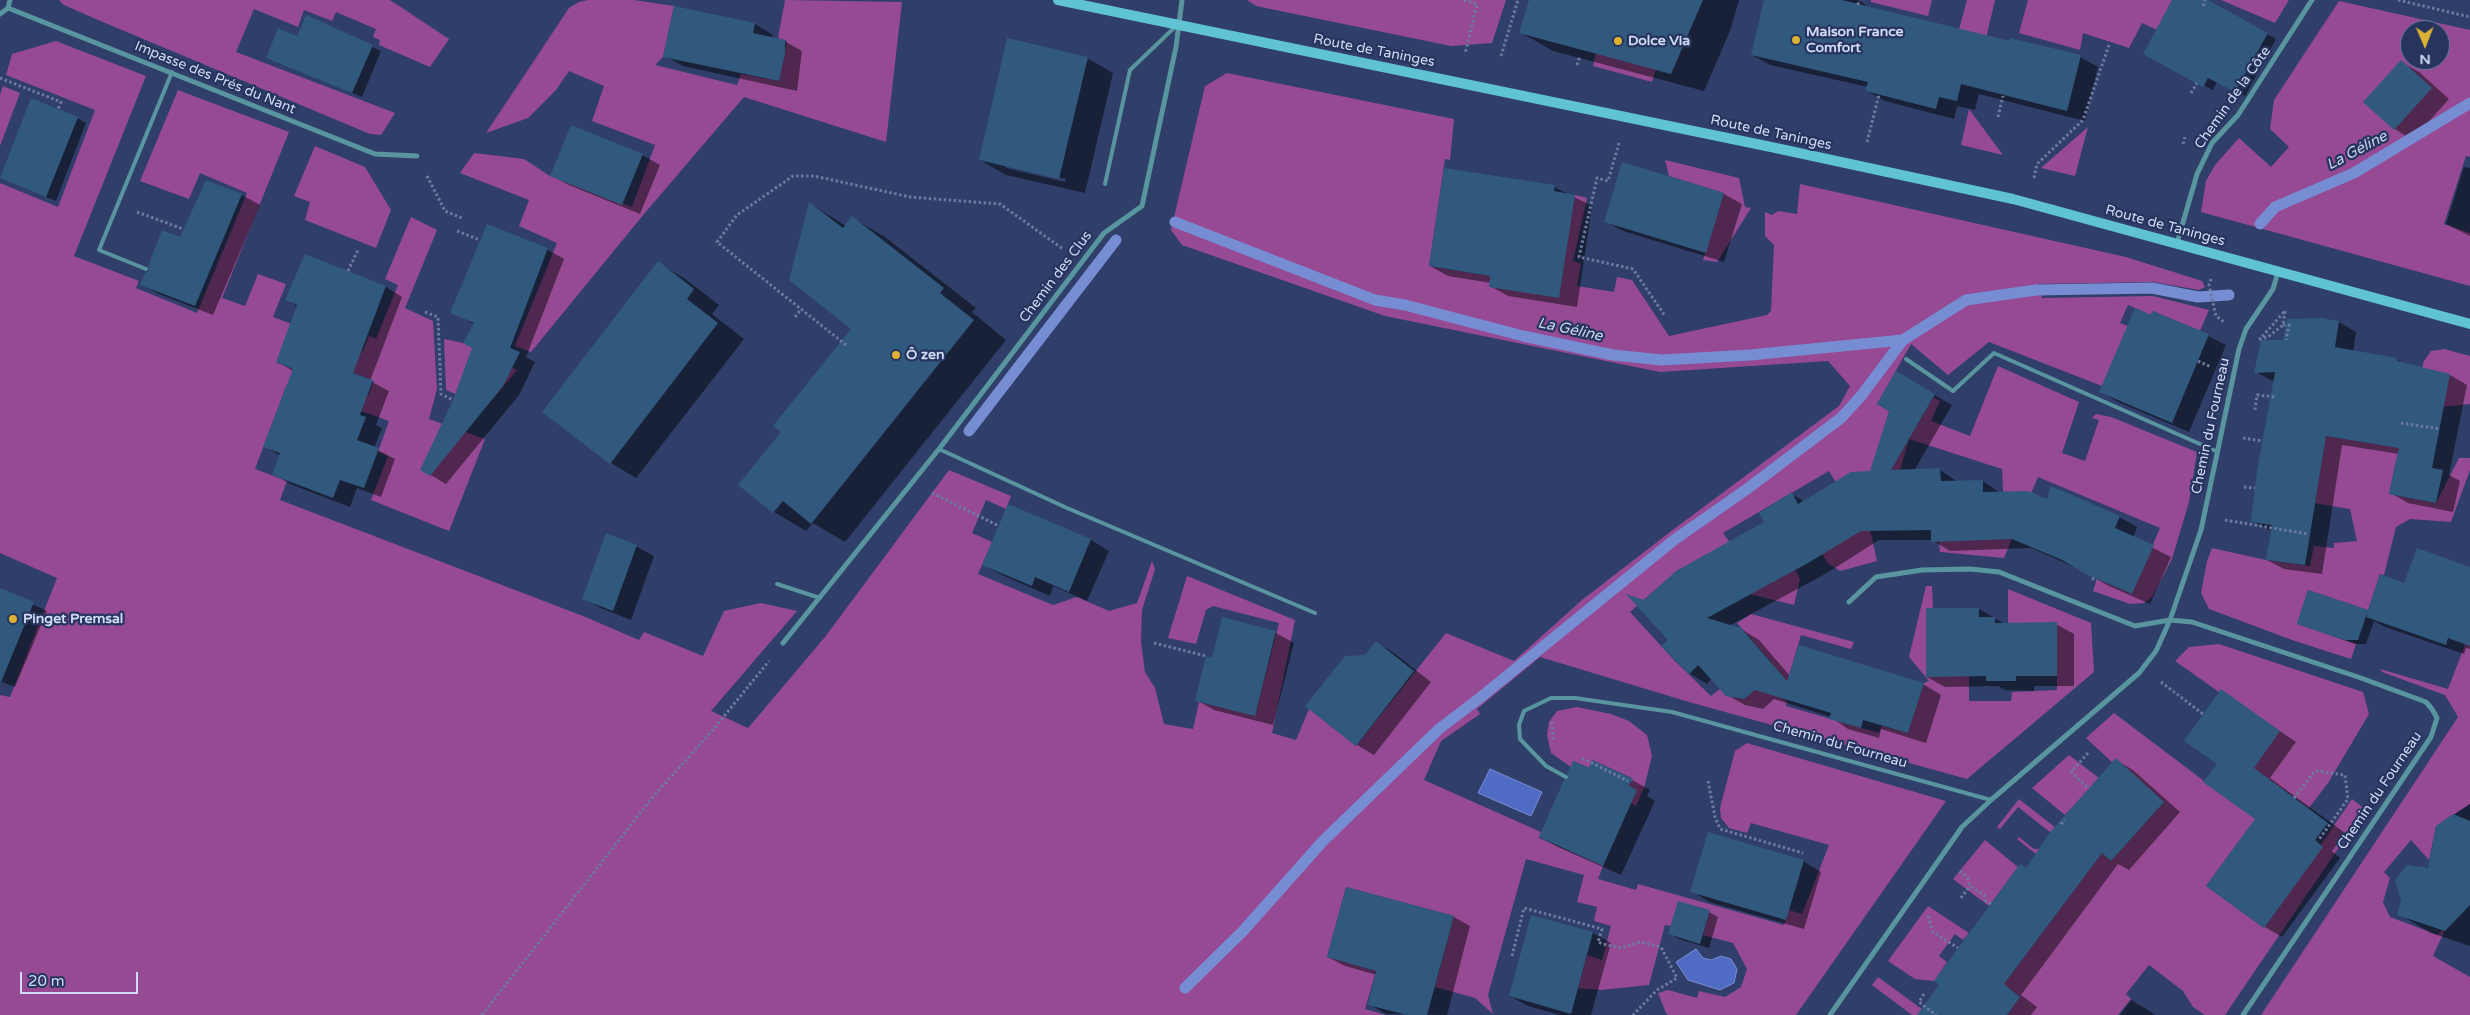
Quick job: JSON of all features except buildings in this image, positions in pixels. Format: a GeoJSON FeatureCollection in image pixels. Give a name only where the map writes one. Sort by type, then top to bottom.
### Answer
{"type":"FeatureCollection","features":[{"type":"Feature","properties":{"kind":"main road","name":"Route de Taninges"},"geometry":{"type":"LineString","coordinates":[[1058,0],[1822,157],[2013,200],[2470,324]]}},
{"type":"Feature","properties":{"kind":"street"},"geometry":{"type":"LineString","coordinates":[[0,14],[8,8],[10,0]]}},
{"type":"Feature","properties":{"kind":"street","name":"Chemin des Clus"},"geometry":{"type":"LineString","coordinates":[[783,643],[940,449],[1104,233],[1142,206],[1171,72],[1182,0]]}},
{"type":"Feature","properties":{"kind":"street","name":"Chemin de la Côte"},"geometry":{"type":"LineString","coordinates":[[2177,243],[2197,174],[2212,143],[2238,115],[2312,0]]}},
{"type":"Feature","properties":{"kind":"street","name":"Impasse des Prés du Nant"},"geometry":{"type":"LineString","coordinates":[[8,8],[375,154],[417,156]]}},
{"type":"Feature","properties":{"kind":"street","name":"Chemin du Fourneau"},"geometry":{"type":"LineString","coordinates":[[1830,1015],[1962,827],[2143,667],[2156,650],[2170,620],[2204,516],[2239,349],[2246,329],[2274,288],[2278,272]]}},
{"type":"Feature","properties":{"kind":"street"},"geometry":{"type":"LineString","coordinates":[[1849,602],[1876,577],[1922,570],[1970,569],[2000,572],[2135,626],[2170,620]]}},
{"type":"Feature","properties":{"kind":"street","name":"Chemin du Fourneau"},"geometry":{"type":"LineString","coordinates":[[2170,620],[2192,622],[2370,681],[2426,702],[2437,718],[2431,737],[2242,1015]]}},
{"type":"Feature","properties":{"kind":"lane"},"geometry":{"type":"LineString","coordinates":[[1105,184],[1130,70],[1178,24]]}},
{"type":"Feature","properties":{"kind":"lane"},"geometry":{"type":"LineString","coordinates":[[146,269],[99,250],[172,72]]}},
{"type":"Feature","properties":{"kind":"lane"},"geometry":{"type":"LineString","coordinates":[[1906,359],[1954,391],[1994,352],[2218,452]]}},
{"type":"Feature","properties":{"kind":"lane"},"geometry":{"type":"LineString","coordinates":[[940,449],[1109,527],[1315,613]]}},
{"type":"Feature","properties":{"kind":"lane"},"geometry":{"type":"LineString","coordinates":[[777,584],[820,598]]}},
{"type":"Feature","properties":{"kind":"lane","name":"Chemin du Fourneau"},"geometry":{"type":"LineString","coordinates":[[1566,777],[1546,766],[1520,739],[1519,725],[1524,711],[1551,698],[1575,698],[1682,714],[1991,800]]}},
{"type":"Feature","properties":{"kind":"path"},"geometry":{"type":"LineString","coordinates":[[1464,0],[1477,4],[1465,54]]}},
{"type":"Feature","properties":{"kind":"path"},"geometry":{"type":"LineString","coordinates":[[1501,56],[1518,0]]}},
{"type":"Feature","properties":{"kind":"path"},"geometry":{"type":"LineString","coordinates":[[1858,5],[1859,0]]}},
{"type":"Feature","properties":{"kind":"path"},"geometry":{"type":"LineString","coordinates":[[2203,6],[2205,0]]}},
{"type":"Feature","properties":{"kind":"path"},"geometry":{"type":"LineString","coordinates":[[2398,0],[2470,17]]}},
{"type":"Feature","properties":{"kind":"path"},"geometry":{"type":"LineString","coordinates":[[2034,178],[2037,164],[2083,120],[2109,45]]}},
{"type":"Feature","properties":{"kind":"path"},"geometry":{"type":"LineString","coordinates":[[1577,65],[1580,56]]}},
{"type":"Feature","properties":{"kind":"path"},"geometry":{"type":"LineString","coordinates":[[0,78],[61,102],[58,110]]}},
{"type":"Feature","properties":{"kind":"path"},"geometry":{"type":"LineString","coordinates":[[2191,93],[2197,83]]}},
{"type":"Feature","properties":{"kind":"path"},"geometry":{"type":"LineString","coordinates":[[1867,142],[1879,95]]}},
{"type":"Feature","properties":{"kind":"path"},"geometry":{"type":"LineString","coordinates":[[1998,117],[2003,96]]}},
{"type":"Feature","properties":{"kind":"path"},"geometry":{"type":"LineString","coordinates":[[1619,142],[1608,181],[1597,178],[1579,257],[1633,269],[1665,316]]}},
{"type":"Feature","properties":{"kind":"path"},"geometry":{"type":"LineString","coordinates":[[417,156],[445,211],[462,218]]}},
{"type":"Feature","properties":{"kind":"path"},"geometry":{"type":"LineString","coordinates":[[846,345],[716,242],[737,215],[793,176],[814,176],[910,197],[1000,204],[1081,262]]}},
{"type":"Feature","properties":{"kind":"path"},"geometry":{"type":"LineString","coordinates":[[118,204],[183,230]]}},
{"type":"Feature","properties":{"kind":"path"},"geometry":{"type":"LineString","coordinates":[[457,230],[480,240]]}},
{"type":"Feature","properties":{"kind":"path"},"geometry":{"type":"LineString","coordinates":[[348,271],[358,250]]}},
{"type":"Feature","properties":{"kind":"path"},"geometry":{"type":"LineString","coordinates":[[2209,285],[2216,316]]}},
{"type":"Feature","properties":{"kind":"path"},"geometry":{"type":"LineString","coordinates":[[795,317],[801,309]]}},
{"type":"Feature","properties":{"kind":"path"},"geometry":{"type":"LineString","coordinates":[[425,312],[438,317],[441,394],[453,400]]}},
{"type":"Feature","properties":{"kind":"path"},"geometry":{"type":"LineString","coordinates":[[2283,325],[2288,325],[2286,340]]}},
{"type":"Feature","properties":{"kind":"path"},"geometry":{"type":"LineString","coordinates":[[2255,410],[2257,395],[2275,397]]}},
{"type":"Feature","properties":{"kind":"path"},"geometry":{"type":"LineString","coordinates":[[2401,423],[2440,429]]}},
{"type":"Feature","properties":{"kind":"path"},"geometry":{"type":"LineString","coordinates":[[913,481],[932,493],[999,526]]}},
{"type":"Feature","properties":{"kind":"path"},"geometry":{"type":"LineString","coordinates":[[2244,487],[2255,488]]}},
{"type":"Feature","properties":{"kind":"path"},"geometry":{"type":"LineString","coordinates":[[2204,516],[2308,534]]}},
{"type":"Feature","properties":{"kind":"path"},"geometry":{"type":"LineString","coordinates":[[2092,578],[2097,581]]}},
{"type":"Feature","properties":{"kind":"path"},"geometry":{"type":"LineString","coordinates":[[482,1015],[652,798],[712,731],[783,643]]}},
{"type":"Feature","properties":{"kind":"path"},"geometry":{"type":"LineString","coordinates":[[1154,643],[1206,656]]}},
{"type":"Feature","properties":{"kind":"path"},"geometry":{"type":"LineString","coordinates":[[2143,667],[2203,714]]}},
{"type":"Feature","properties":{"kind":"path"},"geometry":{"type":"LineString","coordinates":[[1552,744],[1553,722]]}},
{"type":"Feature","properties":{"kind":"path"},"geometry":{"type":"LineString","coordinates":[[2088,753],[2071,772],[2089,789]]}},
{"type":"Feature","properties":{"kind":"path"},"geometry":{"type":"LineString","coordinates":[[1575,755],[1628,781]]}},
{"type":"Feature","properties":{"kind":"path"},"geometry":{"type":"LineString","coordinates":[[2294,798],[2315,771],[2345,775],[2348,799],[2318,841]]}},
{"type":"Feature","properties":{"kind":"path"},"geometry":{"type":"LineString","coordinates":[[1708,781],[1715,818],[1720,829],[1803,853]]}},
{"type":"Feature","properties":{"kind":"path"},"geometry":{"type":"LineString","coordinates":[[2061,824],[2065,820]]}},
{"type":"Feature","properties":{"kind":"path"},"geometry":{"type":"LineString","coordinates":[[1942,857],[1967,877],[1970,886],[1984,895],[1985,900],[1991,904]]}},
{"type":"Feature","properties":{"kind":"path"},"geometry":{"type":"LineString","coordinates":[[1961,898],[1970,886]]}},
{"type":"Feature","properties":{"kind":"path"},"geometry":{"type":"LineString","coordinates":[[1512,956],[1524,908],[1602,929],[1598,942],[1603,944],[1621,948],[1640,942],[1661,947],[1677,978],[1658,990],[1633,1015]]}},
{"type":"Feature","properties":{"kind":"path"},"geometry":{"type":"LineString","coordinates":[[1930,913],[1928,918],[1933,932],[1958,948]]}},
{"type":"Feature","properties":{"kind":"path"},"geometry":{"type":"LineString","coordinates":[[1924,994],[1918,1002],[1936,1015]]}},
{"type":"Feature","properties":{"kind":"shaded area"},"geometry":{"type":"Polygon","coordinates":[[[59,0],[390,0],[449,39],[430,67],[379,45],[380,40],[373,37],[376,29],[336,12],[332,21],[304,10],[298,27],[254,9],[236,52],[395,113],[381,135],[370,134],[98,20],[64,5],[59,0]]]}},
{"type":"Feature","properties":{"kind":"shaded area"},"geometry":{"type":"Polygon","coordinates":[[[588,0],[634,0],[674,6],[663,57],[655,65],[737,85],[741,74],[779,81],[787,41],[778,38],[785,0],[902,2],[886,142],[744,97],[644,214],[531,352],[515,346],[557,243],[519,226],[529,200],[460,173],[474,153],[524,159],[550,176],[632,207],[655,145],[592,121],[604,86],[569,71],[556,90],[528,118],[486,133],[569,8],[579,2],[588,0]]]}},
{"type":"Feature","properties":{"kind":"shaded area"},"geometry":{"type":"Polygon","coordinates":[[[1247,0],[1506,0],[1492,43],[1451,46],[1256,6],[1247,0]]]}},
{"type":"Feature","properties":{"kind":"shaded area"},"geometry":{"type":"Polygon","coordinates":[[[1871,0],[1932,0],[1928,16],[1871,2],[1871,0]]]}},
{"type":"Feature","properties":{"kind":"shaded area"},"geometry":{"type":"Polygon","coordinates":[[[1967,0],[1995,0],[1981,60],[1958,33],[1967,0]]]}},
{"type":"Feature","properties":{"kind":"shaded area"},"geometry":{"type":"Polygon","coordinates":[[[2028,0],[2172,0],[2157,30],[2142,23],[2129,48],[2083,33],[2080,50],[2019,33],[2028,0]]]}},
{"type":"Feature","properties":{"kind":"shaded area"},"geometry":{"type":"Polygon","coordinates":[[[2221,0],[2289,0],[2275,23],[2221,0]]]}},
{"type":"Feature","properties":{"kind":"shaded area"},"geometry":{"type":"Polygon","coordinates":[[[2339,1],[2425,20],[2400,20],[2400,70],[2450,70],[2450,26],[2470,30],[2470,157],[2466,156],[2444,224],[2470,233],[2470,286],[2201,212],[2206,181],[2215,165],[2239,138],[2271,167],[2289,147],[2270,129],[2274,100],[2339,1]]]}},
{"type":"Feature","properties":{"kind":"shaded area"},"geometry":{"type":"Polygon","coordinates":[[[56,41],[146,76],[74,256],[139,281],[136,288],[197,313],[247,193],[200,173],[189,199],[140,181],[178,90],[289,132],[222,298],[245,306],[258,274],[286,284],[273,317],[363,351],[369,336],[376,339],[398,285],[385,279],[411,217],[437,230],[405,308],[433,321],[437,389],[429,419],[485,439],[449,531],[371,500],[388,456],[378,452],[389,421],[287,384],[255,469],[287,481],[280,500],[583,616],[639,640],[644,632],[703,656],[724,611],[761,603],[797,611],[711,711],[748,728],[825,637],[949,470],[1011,496],[1006,509],[986,500],[972,533],[992,542],[978,574],[1053,605],[1077,597],[1109,611],[1137,603],[1152,561],[1155,569],[1142,610],[1141,642],[1145,672],[1155,688],[1164,724],[1193,729],[1199,702],[1255,715],[1279,623],[1213,606],[1206,610],[1196,644],[1168,638],[1187,576],[1295,620],[1272,733],[1296,740],[1309,709],[1356,746],[1446,633],[1514,661],[1582,600],[1839,406],[1850,386],[1828,361],[1660,372],[1385,316],[1182,245],[1171,230],[1205,86],[1227,73],[1454,119],[1450,160],[1445,159],[1429,266],[1501,278],[1558,298],[1575,195],[1587,198],[1573,261],[1581,264],[1577,286],[1614,292],[1617,277],[1632,280],[1669,336],[1767,315],[1771,311],[1774,245],[1765,236],[1765,212],[1772,215],[1778,211],[1797,214],[1800,184],[2126,257],[2202,281],[2205,287],[2199,290],[2153,282],[2038,284],[2042,298],[2153,296],[2209,310],[2200,331],[2153,311],[2151,315],[2128,305],[2120,323],[2143,332],[2102,386],[1989,342],[1948,375],[1911,344],[1877,404],[1916,427],[1933,397],[1940,401],[1931,421],[1970,436],[1998,366],[2079,402],[2062,453],[2085,461],[2099,420],[2092,418],[2096,414],[2111,417],[2197,452],[2189,502],[2172,559],[2152,597],[2144,603],[2130,604],[2093,591],[2097,579],[2132,594],[2160,528],[2038,477],[2004,558],[1940,552],[1939,541],[2005,529],[2002,469],[1909,439],[1900,470],[1870,471],[1870,529],[1877,561],[1840,571],[1828,563],[1822,554],[1864,529],[1829,471],[1723,533],[1760,585],[1765,586],[1795,570],[1800,579],[1794,605],[1746,593],[1703,597],[1679,569],[1630,612],[1674,660],[1711,696],[1720,689],[1726,696],[1744,699],[1764,682],[1759,676],[1772,663],[1737,623],[1751,614],[1854,642],[1851,649],[1801,635],[1782,699],[1787,701],[1786,706],[1879,733],[1882,726],[1908,733],[1924,683],[1929,681],[1909,657],[1926,586],[1932,586],[1933,608],[1926,608],[1926,661],[1969,662],[1969,701],[2011,701],[2012,692],[2057,690],[2057,623],[2008,623],[2008,589],[2091,623],[2094,672],[1967,779],[1689,702],[1540,657],[1477,709],[1480,714],[1441,741],[1424,780],[1541,832],[1539,838],[1603,866],[1598,879],[1636,890],[1638,884],[1784,925],[1789,910],[1802,914],[1829,845],[1751,823],[1747,833],[1729,828],[1721,818],[1720,808],[1735,751],[1747,743],[1946,801],[1796,1015],[1668,1015],[1666,1013],[1658,993],[1668,990],[1697,998],[1699,991],[1725,997],[1741,987],[1747,969],[1733,943],[1703,935],[1710,910],[1671,926],[1665,925],[1649,985],[1601,990],[1578,988],[1587,955],[1602,960],[1611,926],[1594,921],[1597,907],[1577,902],[1584,875],[1526,859],[1488,995],[1493,1014],[1475,998],[1435,987],[1454,916],[1346,887],[1327,957],[1376,971],[1365,1009],[1386,1015],[0,1015],[0,695],[10,697],[57,578],[0,553],[0,183],[58,207],[95,110],[6,75],[12,54],[56,41]],[[283,346],[277,363],[368,396],[374,381],[283,346]]]}},
{"type":"Feature","properties":{"kind":"shaded area"},"geometry":{"type":"Polygon","coordinates":[[[1596,53],[1656,69],[1652,82],[1593,66],[1596,53]]]}},
{"type":"Feature","properties":{"kind":"shaded area"},"geometry":{"type":"Polygon","coordinates":[[[3,86],[20,93],[0,146],[0,95],[3,86]]]}},
{"type":"Feature","properties":{"kind":"shaded area"},"geometry":{"type":"Polygon","coordinates":[[[1969,109],[2003,155],[1961,145],[1969,109]]]}},
{"type":"Feature","properties":{"kind":"shaded area"},"geometry":{"type":"Polygon","coordinates":[[[2088,127],[2075,176],[2041,168],[2088,127]]]}},
{"type":"Feature","properties":{"kind":"shaded area"},"geometry":{"type":"Polygon","coordinates":[[[315,146],[365,167],[391,210],[376,248],[305,220],[310,202],[294,196],[315,146]]]}},
{"type":"Feature","properties":{"kind":"shaded area"},"geometry":{"type":"Polygon","coordinates":[[[1665,160],[1739,178],[1745,207],[1751,208],[1717,262],[1703,260],[1724,193],[1669,176],[1665,160]]]}},
{"type":"Feature","properties":{"kind":"shaded area"},"geometry":{"type":"Polygon","coordinates":[[[444,339],[463,343],[517,370],[486,407],[446,390],[444,339]]]}},
{"type":"Feature","properties":{"kind":"shaded area"},"geometry":{"type":"Polygon","coordinates":[[[2444,349],[2470,356],[2470,404],[2410,410],[2424,361],[2431,351],[2444,349]]]}},
{"type":"Feature","properties":{"kind":"shaded area"},"geometry":{"type":"Polygon","coordinates":[[[2421,434],[2396,461],[2389,494],[2436,503],[2459,458],[2470,458],[2470,470],[2451,522],[2410,519],[2396,527],[2384,575],[2380,574],[2368,610],[2308,590],[2297,624],[2356,644],[2351,659],[2292,640],[2209,609],[2201,593],[2207,561],[2212,548],[2266,560],[2310,566],[2314,546],[2334,548],[2334,543],[2357,541],[2350,509],[2314,503],[2326,436],[2383,445],[2421,434]]]}},
{"type":"Feature","properties":{"kind":"shaded area"},"geometry":{"type":"Polygon","coordinates":[[[2470,632],[2470,804],[2436,826],[2429,860],[2411,840],[2384,872],[2390,878],[2383,902],[2390,917],[2438,935],[2442,930],[2444,932],[2433,956],[2470,977],[2470,1015],[2261,1015],[2458,717],[2445,695],[2382,672],[2380,669],[2448,689],[2470,632]]]}},
{"type":"Feature","properties":{"kind":"shaded area"},"geometry":{"type":"Polygon","coordinates":[[[2219,644],[2363,692],[2369,714],[2328,783],[2309,808],[2284,790],[2267,803],[2206,886],[2264,928],[2352,799],[2365,809],[2225,1015],[2205,1015],[2193,1007],[2183,991],[2149,965],[2126,994],[2131,999],[2118,1015],[2007,1015],[2020,997],[2004,984],[2065,902],[2036,854],[2017,839],[2019,837],[2034,849],[2039,849],[2076,877],[2088,862],[2018,807],[2000,829],[1997,827],[2019,799],[2075,843],[2083,836],[2111,861],[2164,802],[2116,759],[2112,762],[2086,738],[2114,713],[2241,809],[2221,689],[2219,692],[2175,661],[2189,647],[2219,644]]]}},
{"type":"Feature","properties":{"kind":"shaded area"},"geometry":{"type":"Polygon","coordinates":[[[1577,707],[1611,714],[1629,721],[1647,735],[1652,756],[1644,788],[1636,806],[1631,803],[1637,790],[1629,786],[1632,778],[1592,760],[1589,768],[1574,761],[1571,767],[1551,753],[1547,735],[1549,722],[1557,711],[1577,707]]]}},
{"type":"Feature","properties":{"kind":"shaded area"},"geometry":{"type":"Polygon","coordinates":[[[2069,755],[2099,778],[2065,815],[2032,788],[2069,755]]]}},
{"type":"Feature","properties":{"kind":"shaded area"},"geometry":{"type":"Polygon","coordinates":[[[1985,840],[2018,867],[1989,906],[1953,879],[1985,840]]]}},
{"type":"Feature","properties":{"kind":"shaded area"},"geometry":{"type":"Polygon","coordinates":[[[1928,906],[1969,933],[1963,940],[1955,934],[1939,956],[1947,962],[1934,981],[1915,979],[1888,961],[1928,906]]]}},
{"type":"Feature","properties":{"kind":"shaded area"},"geometry":{"type":"Polygon","coordinates":[[[1878,977],[1930,1015],[1912,1015],[1872,985],[1878,977]]]}},
{"type":"Feature","properties":{"kind":"water"},"geometry":{"type":"Polygon","coordinates":[[[1490,769],[1542,792],[1531,816],[1478,793],[1490,769]]]}},
{"type":"Feature","properties":{"kind":"water"},"geometry":{"type":"Polygon","coordinates":[[[1696,949],[1703,958],[1711,960],[1721,956],[1731,959],[1737,969],[1734,983],[1720,990],[1688,980],[1676,962],[1696,949]]]}},
{"type":"Feature","properties":{"kind":"waterway","name":"La Géline"},"geometry":{"type":"LineString","coordinates":[[2260,224],[2275,207],[2354,173],[2470,103]]}},
{"type":"Feature","properties":{"kind":"waterway","name":"La Géline"},"geometry":{"type":"LineString","coordinates":[[1175,222],[1375,300],[1405,305],[1523,336],[1613,355],[1662,360],[1750,355],[1903,340],[1966,300],[2036,290],[2152,288],[2198,297],[2229,295]]}},
{"type":"Feature","properties":{"kind":"waterway"},"geometry":{"type":"LineString","coordinates":[[969,431],[1116,240]]}},
{"type":"Feature","properties":{"kind":"waterway"},"geometry":{"type":"LineString","coordinates":[[1185,988],[1243,931],[1323,841],[1439,729],[1674,540],[1747,489],[1841,418],[1861,396],[1903,340]]}},
{"type":"Feature","properties":{"kind":"place","name":"Maison France Comfort"},"geometry":{"type":"Point","coordinates":[1796,40]}},
{"type":"Feature","properties":{"kind":"place","name":"Dolce Via"},"geometry":{"type":"Point","coordinates":[1618,41]}},
{"type":"Feature","properties":{"kind":"place","name":"Ô zen"},"geometry":{"type":"Point","coordinates":[896,355]}},
{"type":"Feature","properties":{"kind":"place","name":"Pinget Premsal"},"geometry":{"type":"Point","coordinates":[13,619]}}]}
